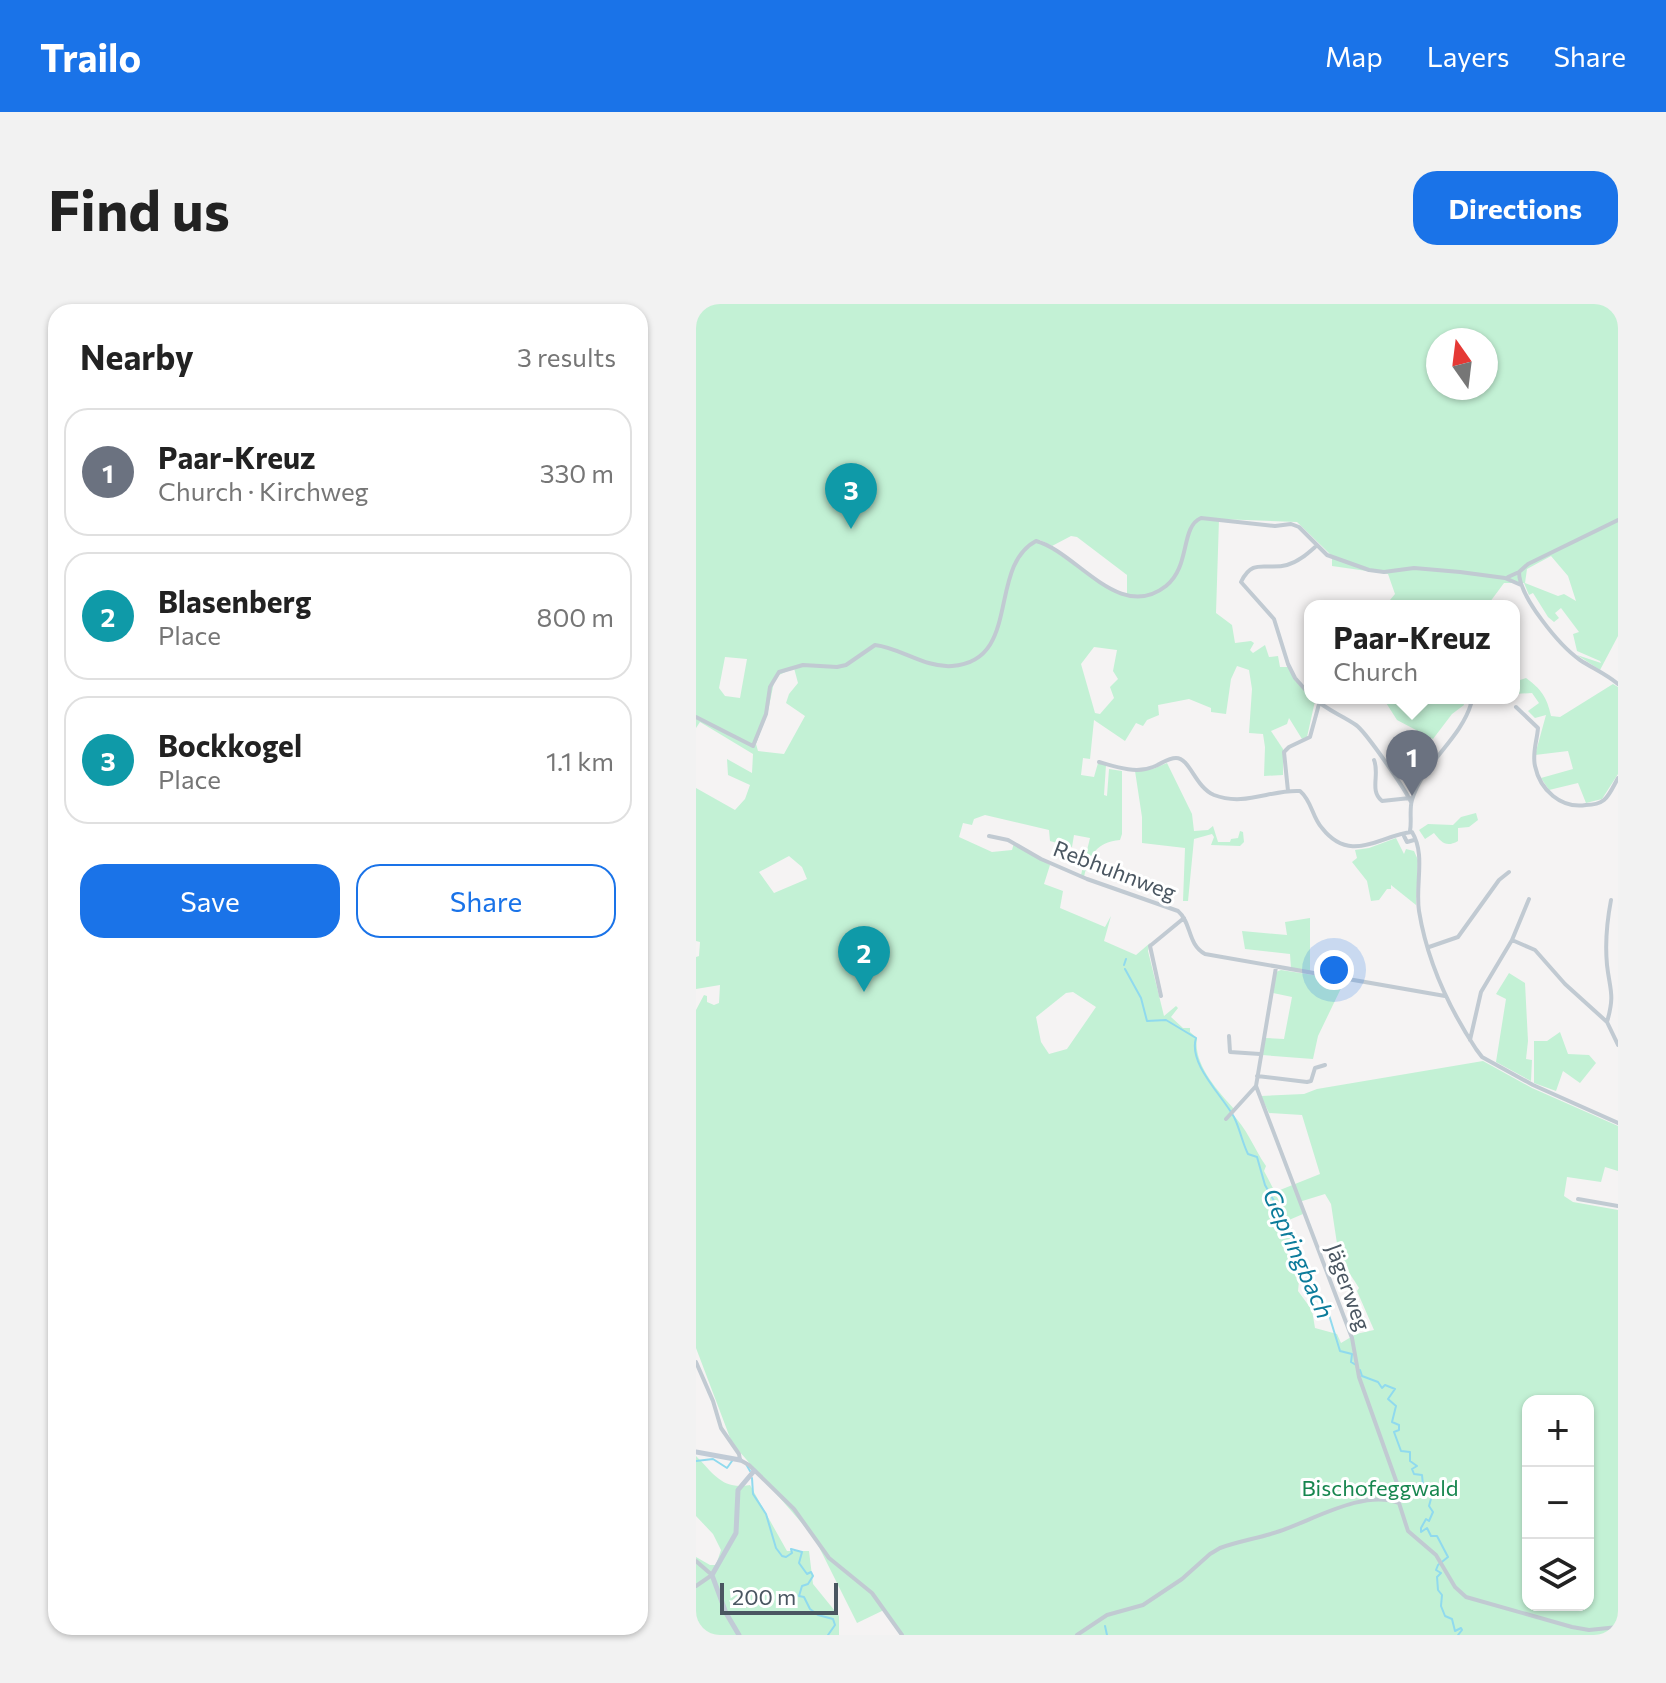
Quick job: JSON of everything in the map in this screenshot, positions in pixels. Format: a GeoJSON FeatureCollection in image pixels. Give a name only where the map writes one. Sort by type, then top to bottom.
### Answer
{"type":"FeatureCollection","features":[{"type":"Feature","properties":{"kind":"street"},"geometry":{"type":"LineString","coordinates":[[696,717],[753,746],[766,714],[770,687],[779,672],[803,665],[846,665],[875,645],[895,648],[915,658],[941,665],[963,663],[983,655],[996,633],[1013,572],[1024,550],[1037,541],[1054,549],[1099,583],[1131,595],[1157,592],[1174,578],[1180,571],[1191,526],[1201,518],[1275,526],[1291,524],[1299,527],[1316,546],[1336,560],[1377,571],[1414,568],[1505,578],[1521,585]]}},
{"type":"Feature","properties":{"kind":"street"},"geometry":{"type":"LineString","coordinates":[[1505,578],[1618,520]]}},
{"type":"Feature","properties":{"kind":"street"},"geometry":{"type":"LineString","coordinates":[[1304,689],[1288,664],[1274,619],[1241,582],[1254,566],[1287,565],[1316,546]]}},
{"type":"Feature","properties":{"kind":"street"},"geometry":{"type":"LineString","coordinates":[[1519,572],[1521,585],[1544,622],[1565,647],[1618,684]]}},
{"type":"Feature","properties":{"kind":"street"},"geometry":{"type":"LineString","coordinates":[[1288,791],[1284,752],[1310,737],[1319,704]]}},
{"type":"Feature","properties":{"kind":"street"},"geometry":{"type":"LineString","coordinates":[[1321,704],[1361,729],[1410,800],[1412,832],[1420,857],[1419,910],[1429,947],[1445,996],[1482,1057],[1543,1090],[1618,1123]]}},
{"type":"Feature","properties":{"kind":"street"},"geometry":{"type":"LineString","coordinates":[[1410,800],[1450,742],[1471,704]]}},
{"type":"Feature","properties":{"kind":"street"},"geometry":{"type":"LineString","coordinates":[[1516,707],[1538,728],[1534,753],[1536,771],[1559,801],[1577,806],[1600,802],[1618,778]]}},
{"type":"Feature","properties":{"kind":"street"},"geometry":{"type":"LineString","coordinates":[[1099,762],[1142,770],[1172,759],[1181,759],[1200,787],[1228,799],[1259,798],[1288,791],[1302,793],[1322,830],[1351,847],[1363,848],[1412,832]]}},
{"type":"Feature","properties":{"kind":"street"},"geometry":{"type":"LineString","coordinates":[[1374,760],[1377,767],[1375,795],[1382,801],[1410,800]]}},
{"type":"Feature","properties":{"kind":"street","name":"Rebhuhnweg"},"geometry":{"type":"LineString","coordinates":[[989,836],[1008,840],[1041,859],[1087,879],[1181,913],[1193,945],[1201,953],[1445,996]]}},
{"type":"Feature","properties":{"kind":"street"},"geometry":{"type":"LineString","coordinates":[[1404,836],[1408,842],[1414,840]]}},
{"type":"Feature","properties":{"kind":"street"},"geometry":{"type":"LineString","coordinates":[[1429,947],[1458,937],[1499,880],[1509,872]]}},
{"type":"Feature","properties":{"kind":"street"},"geometry":{"type":"LineString","coordinates":[[1470,1040],[1481,992],[1512,940],[1529,899]]}},
{"type":"Feature","properties":{"kind":"street"},"geometry":{"type":"LineString","coordinates":[[1607,1022],[1613,996],[1607,962],[1611,900]]}},
{"type":"Feature","properties":{"kind":"street"},"geometry":{"type":"LineString","coordinates":[[1161,996],[1150,946],[1184,918]]}},
{"type":"Feature","properties":{"kind":"street"},"geometry":{"type":"LineString","coordinates":[[1512,940],[1535,950],[1607,1022],[1618,1045]]}},
{"type":"Feature","properties":{"kind":"street","name":"Jägerweg"},"geometry":{"type":"LineString","coordinates":[[1276,967],[1256,1086],[1352,1338],[1357,1365],[1399,1489],[1399,1503],[1408,1531],[1439,1559],[1455,1587],[1466,1597],[1572,1627],[1589,1630],[1618,1627]]}},
{"type":"Feature","properties":{"kind":"street"},"geometry":{"type":"LineString","coordinates":[[1229,1036],[1231,1052],[1261,1054]]}},
{"type":"Feature","properties":{"kind":"street"},"geometry":{"type":"LineString","coordinates":[[1257,1076],[1309,1082],[1315,1068],[1325,1065]]}},
{"type":"Feature","properties":{"kind":"street"},"geometry":{"type":"LineString","coordinates":[[1230,1116],[1256,1086]]}},
{"type":"Feature","properties":{"kind":"street"},"geometry":{"type":"LineString","coordinates":[[1578,1199],[1618,1206]]}},
{"type":"Feature","properties":{"kind":"street"},"geometry":{"type":"LineString","coordinates":[[696,1362],[719,1423],[740,1460]]}},
{"type":"Feature","properties":{"kind":"street"},"geometry":{"type":"LineString","coordinates":[[696,1452],[746,1461],[794,1509],[829,1558],[872,1593],[902,1635]]}},
{"type":"Feature","properties":{"kind":"street"},"geometry":{"type":"LineString","coordinates":[[696,1586],[712,1575],[736,1533],[738,1490],[754,1471]]}},
{"type":"Feature","properties":{"kind":"street"},"geometry":{"type":"LineString","coordinates":[[1077,1635],[1107,1615],[1143,1605],[1220,1548],[1311,1521],[1348,1503],[1393,1500],[1399,1503]]}},
{"type":"Feature","properties":{"kind":"street"},"geometry":{"type":"LineString","coordinates":[[696,1561],[712,1575],[726,1613],[739,1635]]}},
{"type":"Feature","properties":{"kind":"green space","name":"Bischofeggwald"},"geometry":{"type":"Polygon","coordinates":[[[696,304],[1618,304],[1618,636],[1600,670],[1577,655],[1601,663],[1577,651],[1573,634],[1579,632],[1561,608],[1555,613],[1559,618],[1554,622],[1533,593],[1529,595],[1524,583],[1504,583],[1491,600],[1390,600],[1395,594],[1388,574],[1332,566],[1332,556],[1297,522],[1219,519],[1216,613],[1232,625],[1235,643],[1251,641],[1254,643],[1250,650],[1253,653],[1265,645],[1269,657],[1278,656],[1280,667],[1289,667],[1304,689],[1304,704],[1314,704],[1307,737],[1302,739],[1289,718],[1287,724],[1271,731],[1283,749],[1283,775],[1264,776],[1263,734],[1249,733],[1252,689],[1249,670],[1237,666],[1231,679],[1226,714],[1211,712],[1211,708],[1189,699],[1158,705],[1159,715],[1147,720],[1143,726],[1136,723],[1125,741],[1094,720],[1090,759],[1083,758],[1081,775],[1094,777],[1098,763],[1106,765],[1104,795],[1107,796],[1109,769],[1122,771],[1122,834],[1120,840],[1095,851],[1084,877],[1081,875],[1090,838],[1074,835],[1072,847],[1050,841],[1049,830],[985,815],[974,819],[972,825],[963,823],[959,837],[992,852],[1012,850],[1014,843],[1050,865],[1044,884],[1063,891],[1060,908],[1105,927],[1111,916],[1104,941],[1136,955],[1150,943],[1148,951],[1164,1016],[1176,1006],[1178,1008],[1171,1017],[1183,1028],[1190,1028],[1197,1038],[1202,1067],[1234,1109],[1231,1113],[1246,1131],[1266,1166],[1264,1171],[1275,1192],[1320,1174],[1302,1115],[1269,1113],[1261,1096],[1304,1094],[1317,1089],[1483,1061],[1532,1088],[1618,1126],[1618,1171],[1605,1167],[1601,1182],[1567,1177],[1564,1196],[1573,1202],[1618,1210],[1618,1625],[1611,1627],[1612,1630],[1618,1629],[1618,1635],[903,1635],[884,1610],[857,1623],[814,1537],[732,1443],[696,1348],[696,1010],[704,995],[707,1002],[714,1005],[719,1003],[720,985],[696,989],[696,957],[699,956],[700,942],[696,941],[696,788],[735,810],[745,799],[750,785],[728,775],[727,759],[752,773],[753,754],[700,722],[696,728],[696,304]],[[1071,536],[1052,546],[1040,540],[1038,542],[1092,578],[1127,595],[1127,575],[1077,537],[1071,536]],[[1551,556],[1527,569],[1525,583],[1558,596],[1564,594],[1576,601],[1568,576],[1551,556]],[[1094,647],[1081,664],[1095,713],[1100,714],[1114,698],[1110,687],[1118,679],[1113,671],[1117,650],[1094,647]],[[725,657],[719,688],[725,696],[740,698],[747,659],[725,657]],[[794,668],[779,675],[774,682],[756,744],[758,751],[784,754],[805,716],[786,703],[798,683],[794,668]],[[789,856],[759,872],[774,893],[807,879],[802,867],[789,856]],[[1073,992],[1066,993],[1036,1017],[1041,1042],[1049,1054],[1067,1049],[1096,1007],[1073,992]],[[1325,1194],[1299,1202],[1303,1214],[1289,1220],[1308,1275],[1299,1281],[1298,1291],[1312,1310],[1315,1328],[1337,1334],[1341,1343],[1356,1334],[1374,1330],[1357,1291],[1359,1288],[1339,1257],[1331,1204],[1325,1194]]]}},
{"type":"Feature","properties":{"kind":"green space"},"geometry":{"type":"Polygon","coordinates":[[[1526,678],[1536,686],[1548,704],[1551,716],[1560,717],[1613,684],[1618,687],[1618,774],[1602,799],[1586,803],[1578,783],[1549,790],[1541,778],[1573,769],[1568,751],[1535,755],[1546,715],[1535,718],[1528,711],[1539,703],[1532,693],[1520,694],[1520,680],[1526,678]]]}},
{"type":"Feature","properties":{"kind":"green space"},"geometry":{"type":"Polygon","coordinates":[[[1387,704],[1464,705],[1452,714],[1433,739],[1397,720],[1387,704]]]}},
{"type":"Feature","properties":{"kind":"green space"},"geometry":{"type":"Polygon","coordinates":[[[1167,763],[1192,814],[1194,831],[1208,830],[1213,826],[1218,842],[1230,842],[1238,838],[1240,831],[1243,832],[1244,842],[1240,846],[1211,845],[1212,834],[1194,839],[1188,901],[1183,901],[1185,848],[1142,843],[1142,817],[1135,771],[1153,769],[1167,763]]]}},
{"type":"Feature","properties":{"kind":"green space"},"geometry":{"type":"Polygon","coordinates":[[[1476,813],[1478,820],[1469,827],[1458,828],[1458,841],[1454,843],[1444,843],[1434,833],[1425,839],[1419,830],[1428,824],[1453,825],[1461,817],[1476,813]]]}},
{"type":"Feature","properties":{"kind":"green space"},"geometry":{"type":"Polygon","coordinates":[[[1396,838],[1404,854],[1406,849],[1414,851],[1418,860],[1416,905],[1391,885],[1391,889],[1387,889],[1379,900],[1371,901],[1367,881],[1352,862],[1357,858],[1355,850],[1396,838]]]}},
{"type":"Feature","properties":{"kind":"green space"},"geometry":{"type":"Polygon","coordinates":[[[1310,918],[1310,971],[1291,968],[1290,954],[1245,949],[1242,931],[1287,935],[1285,922],[1310,918]]]}},
{"type":"Feature","properties":{"kind":"green space"},"geometry":{"type":"Polygon","coordinates":[[[1281,970],[1345,980],[1318,1036],[1313,1059],[1262,1055],[1265,1038],[1284,1039],[1292,997],[1273,993],[1276,972],[1281,970]]]}},
{"type":"Feature","properties":{"kind":"green space"},"geometry":{"type":"Polygon","coordinates":[[[1509,973],[1525,983],[1526,1059],[1532,1060],[1531,1081],[1496,1062],[1506,999],[1496,994],[1509,973]]]}},
{"type":"Feature","properties":{"kind":"green space"},"geometry":{"type":"Polygon","coordinates":[[[1560,1032],[1568,1054],[1589,1055],[1596,1063],[1580,1083],[1563,1071],[1556,1091],[1534,1083],[1534,1041],[1547,1041],[1560,1032]]]}},
{"type":"Feature","properties":{"kind":"green space"},"geometry":{"type":"Polygon","coordinates":[[[696,1456],[725,1483],[750,1485],[787,1551],[809,1551],[813,1584],[839,1616],[839,1635],[696,1635],[696,1557],[716,1565],[721,1550],[713,1534],[696,1516],[696,1456]]]}},
{"type":"Feature","properties":{"kind":"waterway","name":"Gepringbach"},"geometry":{"type":"LineString","coordinates":[[1124,965],[1126,959]]}},
{"type":"Feature","properties":{"kind":"waterway","name":"Gepringbach"},"geometry":{"type":"LineString","coordinates":[[1125,969],[1141,998],[1147,1021],[1166,1020],[1196,1038],[1195,1048],[1201,1069],[1234,1117],[1248,1154],[1257,1157],[1265,1185],[1283,1217],[1307,1279],[1326,1305],[1340,1351],[1352,1354],[1351,1362],[1356,1365]]}},
{"type":"Feature","properties":{"kind":"waterway","name":"Gepringbach"},"geometry":{"type":"LineString","coordinates":[[1360,1370],[1362,1376],[1378,1382],[1382,1388],[1385,1385],[1395,1389],[1388,1399],[1396,1406],[1392,1422],[1399,1425],[1399,1430],[1394,1432],[1401,1451],[1410,1452],[1410,1461],[1417,1466],[1412,1469],[1414,1474],[1422,1475],[1423,1485],[1432,1495],[1429,1506],[1433,1512],[1429,1521],[1426,1519],[1421,1532],[1427,1528],[1431,1536],[1437,1536],[1448,1557],[1436,1570],[1441,1573],[1437,1577],[1438,1590],[1442,1595],[1441,1606],[1445,1616],[1452,1619],[1455,1631],[1462,1630],[1458,1635]]}},
{"type":"Feature","properties":{"kind":"waterway"},"geometry":{"type":"LineString","coordinates":[[696,1461],[713,1459],[727,1468],[732,1461]]}},
{"type":"Feature","properties":{"kind":"waterway"},"geometry":{"type":"LineString","coordinates":[[746,1464],[750,1471]]}},
{"type":"Feature","properties":{"kind":"waterway"},"geometry":{"type":"LineString","coordinates":[[752,1478],[753,1494],[766,1514],[776,1548],[786,1557],[792,1553],[791,1549],[802,1552],[799,1563],[807,1574],[811,1572],[813,1576],[808,1584],[802,1586],[799,1596],[804,1597],[810,1609],[818,1615],[833,1619],[835,1625],[828,1635]]}},
{"type":"Feature","properties":{"kind":"waterway"},"geometry":{"type":"LineString","coordinates":[[1105,1626],[1107,1635]]}},
{"type":"Feature","properties":{"kind":"place","name":"Bockkogel"},"geometry":{"type":"Point","coordinates":[851,529]}},
{"type":"Feature","properties":{"kind":"place","name":"Paar-Kreuz"},"geometry":{"type":"Point","coordinates":[1412,796]}},
{"type":"Feature","properties":{"kind":"place","name":"Blasenberg"},"geometry":{"type":"Point","coordinates":[864,992]}}]}
